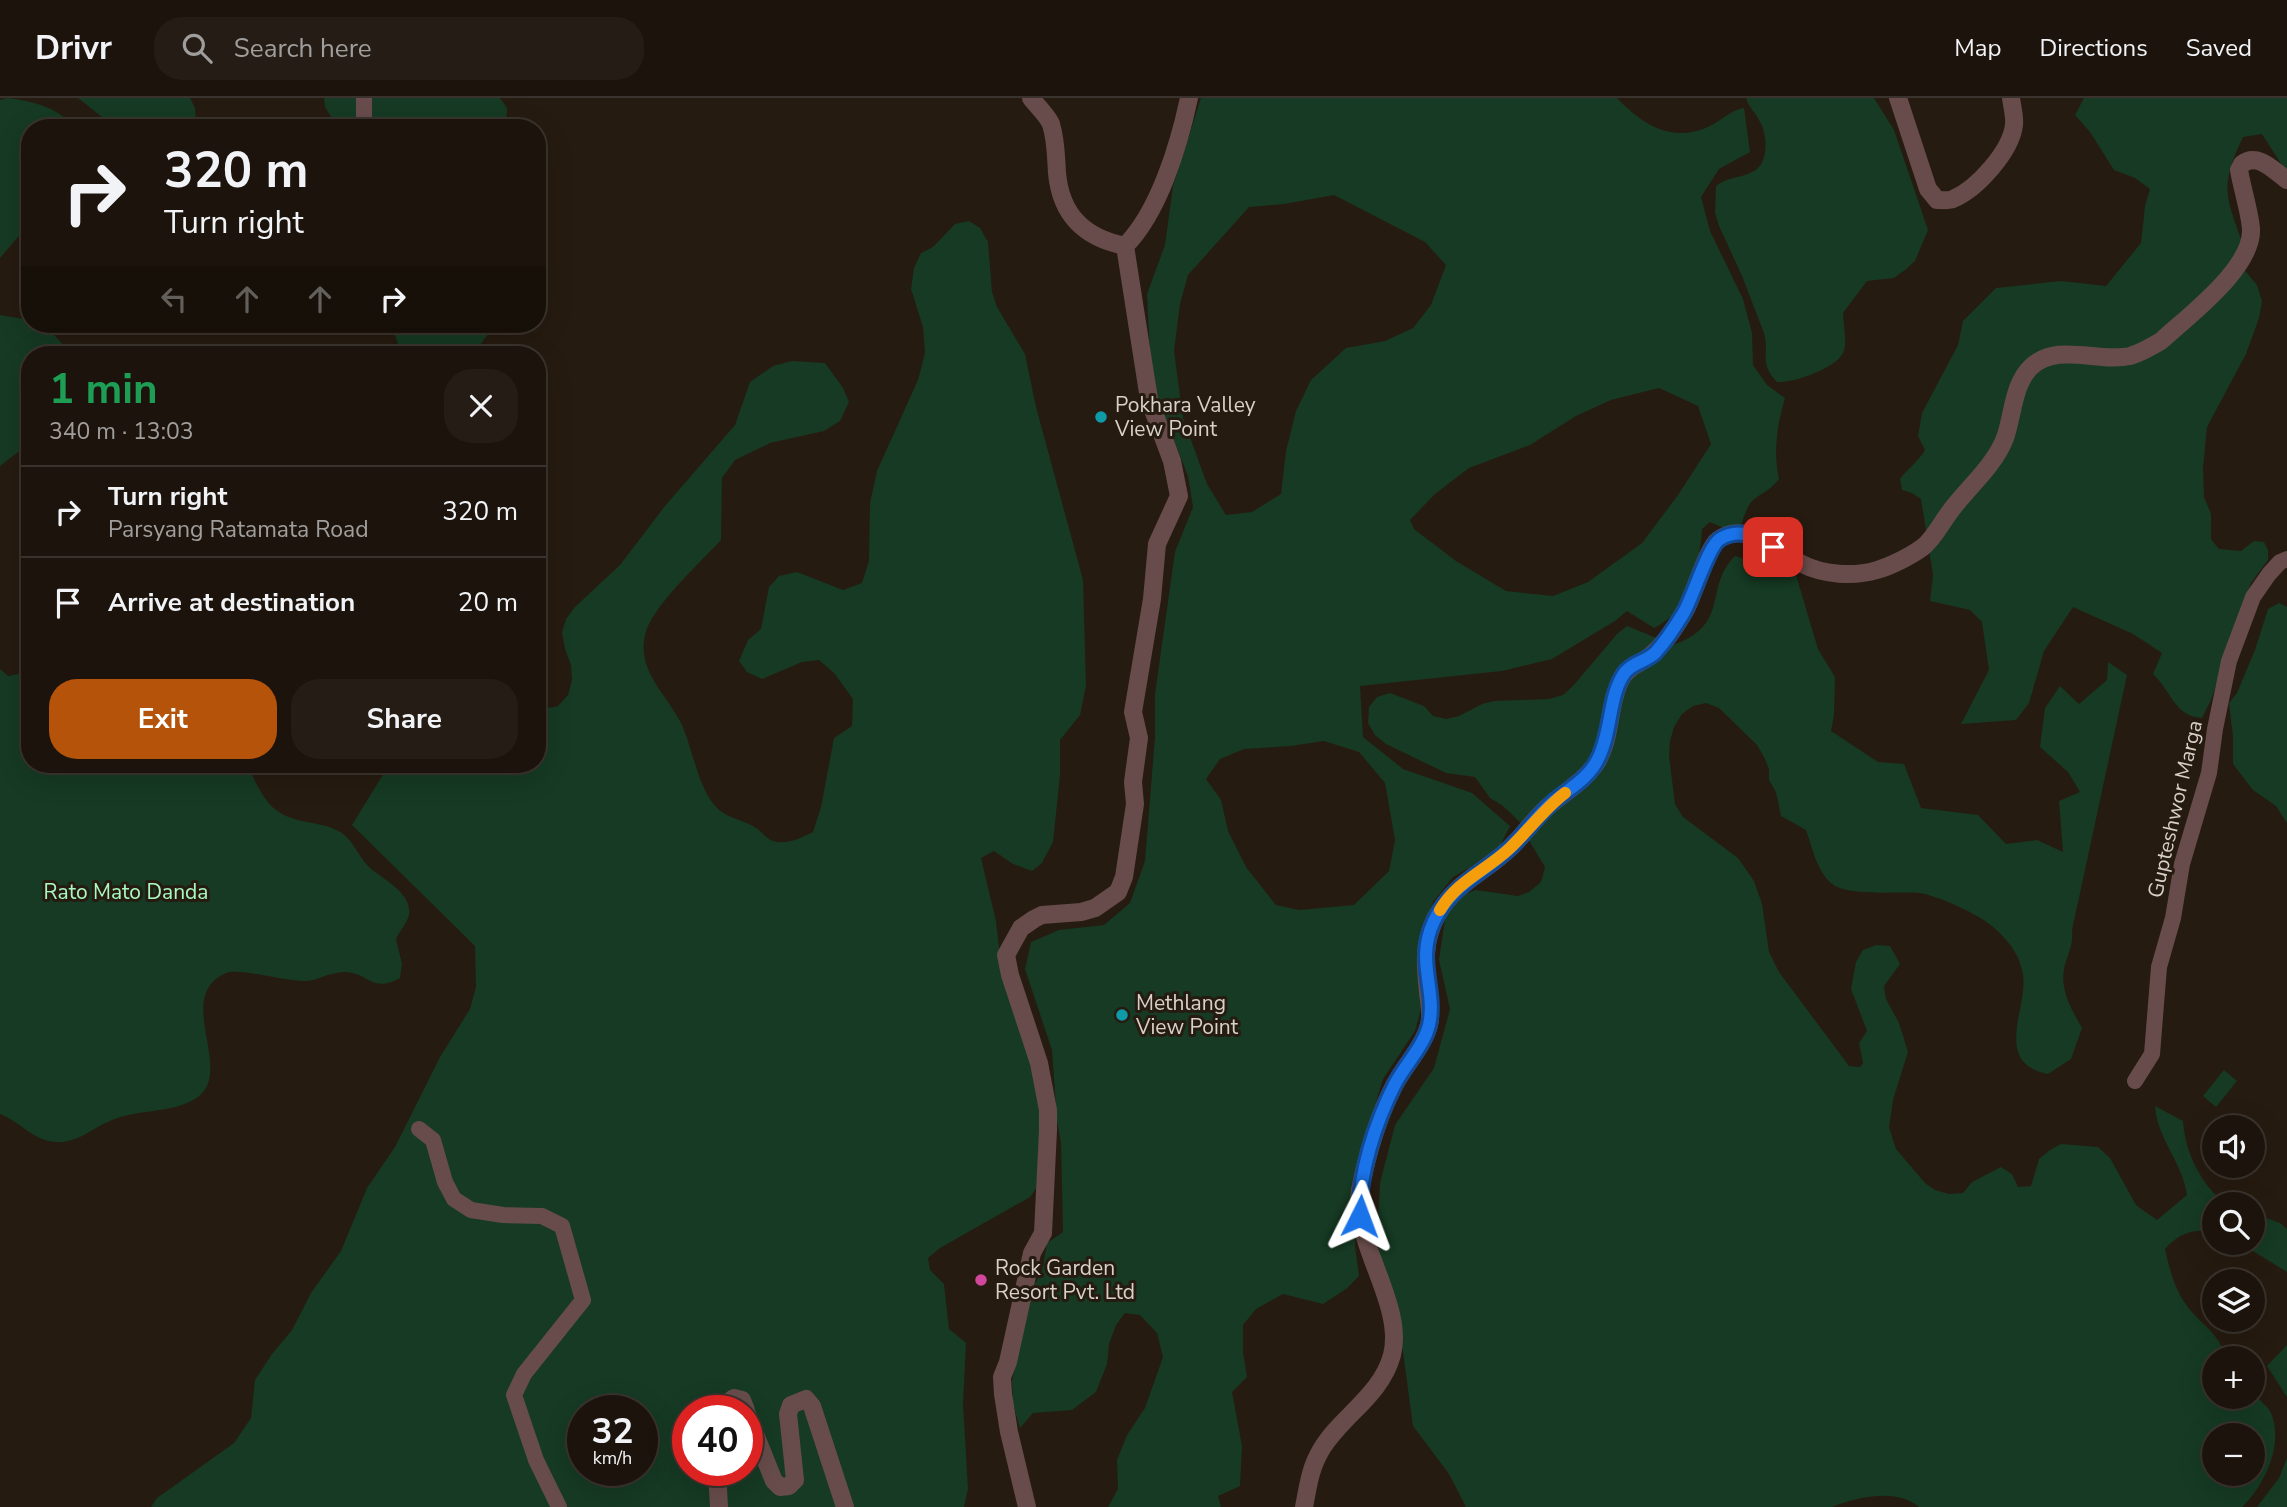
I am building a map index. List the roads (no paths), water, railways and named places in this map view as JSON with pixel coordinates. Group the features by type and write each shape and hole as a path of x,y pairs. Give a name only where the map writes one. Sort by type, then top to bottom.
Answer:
{"street":[{"path":"364,98 365,119"},
{"path":"1031,98 1050,121 1063,199 1074,219 1083,229 1104,242 1125,246"},
{"path":"1125,246 1137,235 1150,214 1178,143 1189,98"},
{"path":"1898,98 1928,189 1937,200 1952,200 1995,164 2007,146 2014,125 2011,98"},
{"path":"1304,1507 1310,1474 1323,1446 1370,1395 1391,1360 1394,1329 1360,1216 1359,1195 1383,1110 1428,1027 1431,1010 1425,948 1433,923 1451,894 1511,847 1541,813 1595,766 1604,748 1620,679 1630,666 1655,652 1682,615 1717,540 1732,533 1749,534 1804,566 1843,575 1878,570 1922,548 1976,482 2003,442 2023,377 2032,366 2045,358 2062,355 2131,356 2161,341 2230,276 2245,258 2250,244 2251,228 2239,170 2242,164 2253,159 2259,160 2287,180"},
{"path":"1027,1507 1009,1432 1002,1377 1008,1363 1032,1253 1042,1233 1048,1110 1040,1063 1010,975 1006,955 1021,928 1034,919 1042,915 1081,912 1095,908 1118,892 1124,877 1135,804 1133,782 1139,738 1133,712 1152,599 1157,544 1179,496 1172,461 1149,399 1125,246"},
{"name":"Gupteshwor Marga","path":"2135,1081 2152,1054 2159,967 2182,864 2209,773 2215,729 2230,661 2253,597 2269,574 2280,562 2287,559"},
{"path":"419,1129 433,1140 445,1182 454,1199 471,1210 503,1215 542,1216 562,1226 583,1300 524,1374 514,1395 536,1460 559,1507"},
{"path":"763,1453 774,1481 780,1486 789,1486 795,1480 788,1414 791,1405 806,1399 812,1406 845,1507"},
{"path":"718,1486 719,1507"}],"place":[{"name":"Pokhara Valley View Point","path":"1101,417"},
{"name":"Methlang View Point","path":"1122,1015"},
{"name":"Rock Garden Resort Pvt. Ltd","path":"981,1280"}],"park label":[{"name":"Rato Mato Danda","path":"126,892"}]}
